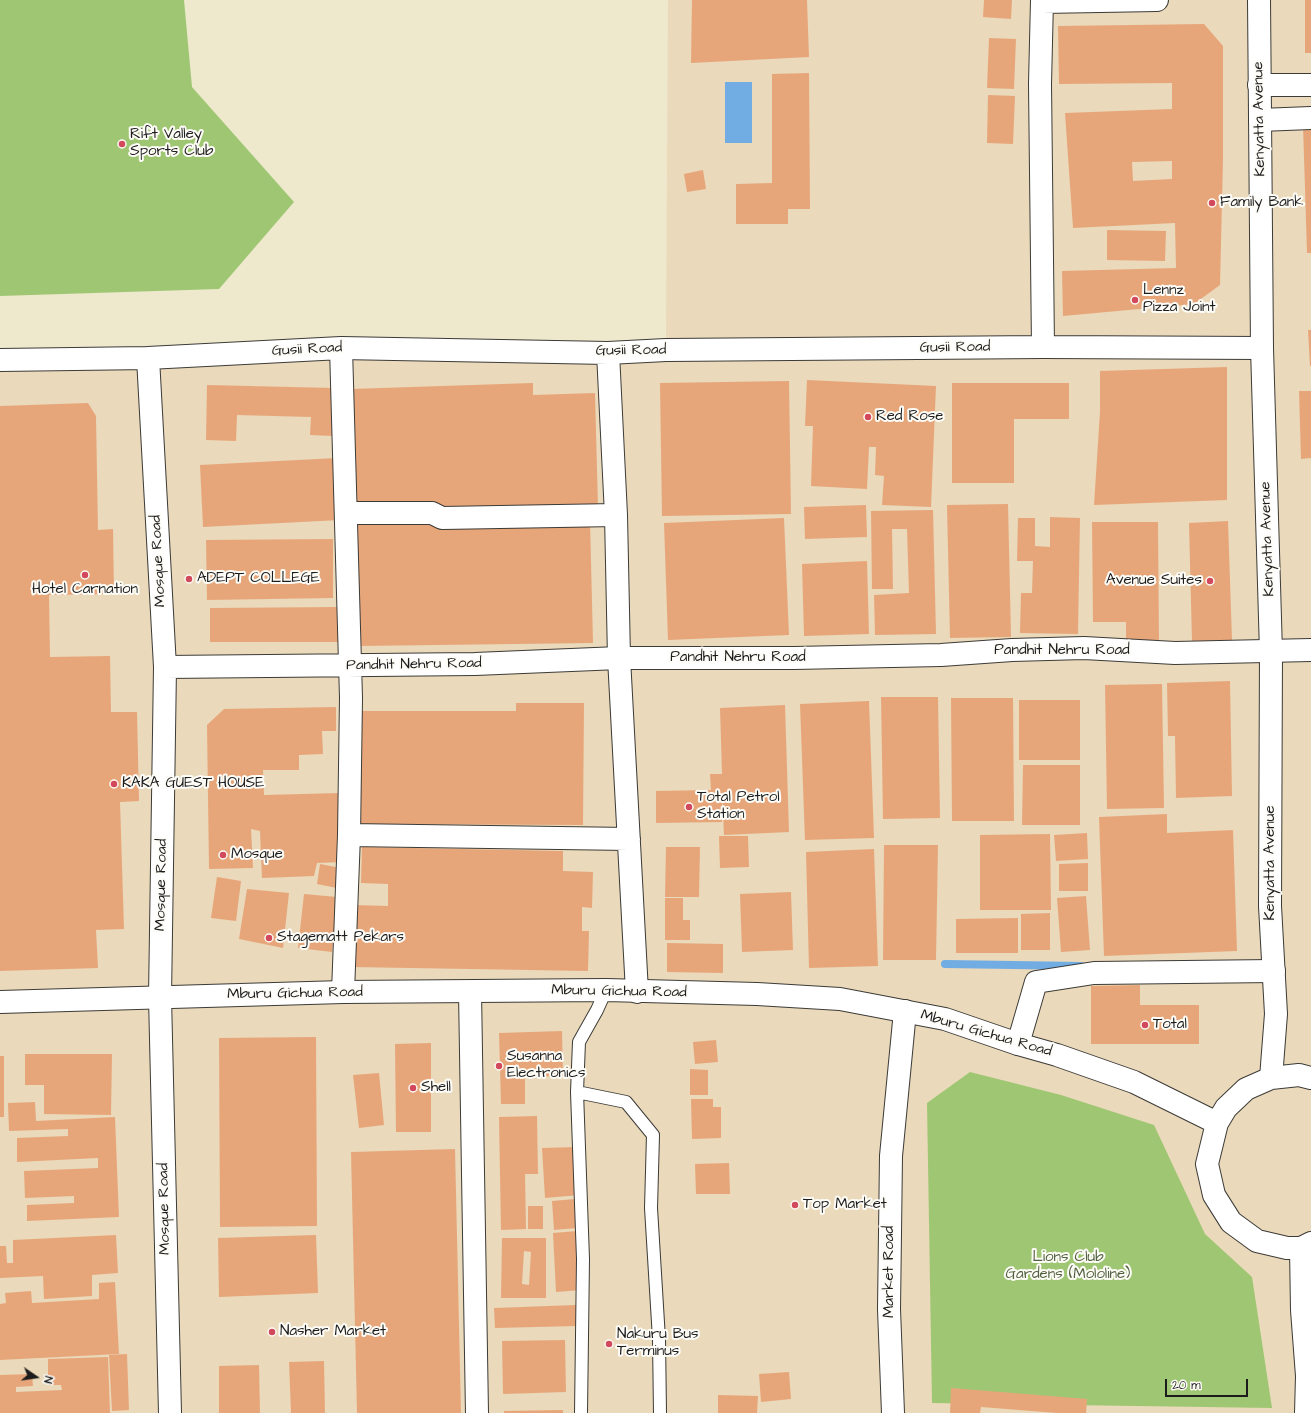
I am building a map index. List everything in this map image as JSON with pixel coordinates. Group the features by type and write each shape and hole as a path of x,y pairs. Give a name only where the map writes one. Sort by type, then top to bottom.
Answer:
{"street":[{"path":"1043,347 1040,84 1042,1 1157,0"},
{"name":"Kenyatta Avenue","path":"1258,0 1262,348 1271,652 1270,906 1276,1014 1271,1078"},
{"path":"1259,85 1311,85"},
{"path":"1260,120 1311,118"},
{"name":"Gusii Road","path":"0,360 148,358 341,348 608,353 666,350 1043,347 1262,348"},
{"path":"341,348 350,666 349,835 343,992"},
{"path":"608,353 616,515 619,658 637,992"},
{"name":"Mosque Road","path":"148,358 165,667 160,997 170,1413"},
{"path":"346,513 432,513 442,518 616,515"},
{"name":"Pandhit Nehru Road","path":"165,667 475,664 619,658 817,658 1084,648 1175,652 1271,652 1311,650"},
{"path":"349,835 629,839"},
{"path":"1018,1044 1036,982 1094,973 1274,971"},
{"name":"Mburu Gichua Road","path":"0,1002 343,992 606,990 757,994 840,999 945,1020 1057,1055 1134,1082 1217,1123"},
{"path":"470,992 477,1413"},
{"name":"Market Road","path":"893,1413 889,1309 891,1156 906,1011"},
{"path":"1306,1413 1307,1376 1302,1310 1306,1246 1287,1248 1257,1240 1231,1222 1214,1195 1207,1164 1217,1123 1226,1108 1246,1089 1271,1078 1299,1075 1311,1078"}],"lane":[{"path":"581,1413 583,1259 576,1092 579,1042 597,1010 606,990"},
{"path":"576,1092 626,1102 653,1136 651,1208 659,1339 660,1413"}],"shaded area":[{"path":"668,0 1311,0 1311,1413 0,1413 0,369 666,350"}],"green space":[{"name":"Rift Valley Sports Club","path":"0,0 184,0 192,87 294,202 219,289 0,296"},
{"name":"Lions Club Gardens (Mololine)","path":"970,1072 1061,1095 1154,1125 1205,1234 1252,1277 1272,1408 932,1403 927,1103"}],"water":[{"path":"725,82 752,82 752,143 725,143"}],"building":[{"path":"692,0 807,0 809,57 691,63"},
{"path":"984,0 1012,0 1011,19 983,17"},
{"path":"1305,0 1311,0 1311,53 1305,53"},
{"path":"1204,24 1223,46 1223,160 1220,285 1194,304 1063,316 1062,271 1176,268 1175,223 1073,228 1065,113 1172,109 1172,83 1059,84 1058,26","holes":["1172,161 1172,179 1133,181 1132,162"]},
{"path":"989,38 1016,39 1014,89 987,88"},
{"path":"809,73 810,209 788,209 788,224 736,224 736,184 772,183 772,74"},
{"path":"988,95 1015,96 1013,144 987,143"},
{"path":"1303,125 1311,125 1311,253 1307,253"},
{"path":"703,170 706,189 687,192 684,174"},
{"path":"1107,230 1166,231 1165,261 1107,260"},
{"path":"1308,330 1311,330 1311,366 1310,366"},
{"path":"1227,367 1227,500 1094,505 1100,412 1100,371"},
{"path":"807,380 936,386 931,507 882,505 884,476 875,475 876,447 869,447 867,489 811,486 813,426 805,426"},
{"path":"789,381 791,514 662,516 660,383"},
{"path":"533,383 533,395 595,393 598,507 355,509 351,389"},
{"path":"952,383 1069,383 1069,419 1014,419 1014,483 952,483"},
{"path":"207,385 334,388 333,436 310,435 311,417 237,415 236,441 206,440"},
{"path":"1299,391 1311,391 1311,458 1301,459"},
{"path":"88,403 96,416 98,530 113,529 114,594 49,595 50,657 110,656 111,712 137,712 139,801 120,802 124,929 96,930 98,968 0,971 0,406"},
{"path":"337,458 340,520 203,527 200,465"},
{"path":"1008,504 1011,637 950,638 947,505"},
{"path":"866,505 867,537 805,539 804,507"},
{"path":"933,510 936,634 875,635 874,595 909,593 907,529 892,529 893,589 872,589 871,511"},
{"path":"1050,517 1080,518 1078,634 1020,633 1021,593 1032,593 1033,561 1017,561 1018,518 1035,518 1035,546 1050,547"},
{"path":"784,518 789,635 668,640 664,523"},
{"path":"356,520 590,520 593,643 358,646"},
{"name":"Avenue Suites","path":"1228,521 1232,640 1192,641 1189,523"},
{"path":"1092,522 1158,522 1159,641 1126,641 1126,622 1093,622"},
{"path":"333,539 333,598 207,600 206,540"},
{"path":"867,561 869,634 804,636 802,564"},
{"path":"338,607 338,642 210,642 210,608"},
{"path":"1230,681 1232,796 1176,798 1175,736 1168,736 1167,683"},
{"path":"1162,684 1164,808 1107,809 1105,685"},
{"path":"881,697 938,697 940,818 883,819"},
{"path":"951,698 1013,698 1014,821 952,821"},
{"path":"1019,700 1080,700 1080,760 1019,760"},
{"path":"869,701 874,838 805,840 800,704"},
{"path":"516,703 584,703 583,825 359,824 360,711 516,711"},
{"path":"785,705 789,832 724,835 722,791 722,822 656,823 656,791 711,790 710,774 722,774 720,708"},
{"path":"336,707 336,731 322,731 323,754 299,755 299,770 263,770 264,795 340,793 342,862 317,863 314,876 262,878 260,831 251,829 253,868 209,869 207,725 224,709"},
{"path":"1023,765 1080,765 1080,825 1022,825"},
{"path":"1167,814 1167,833 1233,830 1237,951 1104,956 1099,817"},
{"path":"1087,833 1088,859 1056,861 1054,835"},
{"path":"1050,834 1051,910 980,910 980,835"},
{"path":"719,836 748,836 749,867 720,868"},
{"path":"884,845 938,845 936,960 883,960"},
{"path":"362,847 563,851 563,871 593,872 592,908 582,907 582,931 589,931 588,971 351,967 353,905 388,906 388,884 361,883"},
{"path":"666,847 700,847 699,897 665,897"},
{"path":"874,849 878,966 809,968 806,852"},
{"path":"1088,863 1088,891 1059,891 1059,864"},
{"path":"320,864 341,868 337,888 317,884"},
{"path":"217,877 241,881 236,921 211,918"},
{"path":"247,889 289,893 283,948 239,939"},
{"path":"791,892 793,950 742,952 740,894"},
{"path":"304,894 337,897 332,952 298,948"},
{"path":"1086,896 1090,950 1061,952 1057,898"},
{"path":"665,898 683,898 683,920 690,920 690,940 665,940"},
{"path":"1050,913 1050,950 1021,950 1021,914"},
{"path":"1018,918 1018,953 956,953 956,919"},
{"path":"667,943 723,944 723,973 667,972"},
{"name":"Total","path":"1140,985 1140,1005 1199,1005 1199,1044 1091,1044 1091,986"},
{"path":"562,1031 563,1076 525,1077 525,1104 501,1104 499,1033"},
{"path":"316,1037 317,1226 220,1227 219,1038"},
{"path":"716,1040 718,1062 695,1064 693,1042"},
{"name":"Shell","path":"431,1043 431,1132 396,1132 395,1044"},
{"path":"25,1054 112,1054 111,1115 44,1114 44,1085 25,1085"},
{"path":"0,1056 4,1056 4,1117 0,1117"},
{"path":"690,1069 708,1070 708,1095 690,1095"},
{"path":"379,1073 384,1125 359,1128 353,1075"},
{"path":"691,1099 713,1099 713,1107 721,1107 721,1138 692,1139"},
{"path":"35,1102 36,1121 115,1117 119,1217 27,1221 27,1205 74,1203 74,1196 25,1198 24,1171 98,1168 98,1158 17,1162 17,1138 68,1136 68,1129 9,1131 8,1103"},
{"path":"537,1116 538,1174 525,1174 526,1229 501,1230 499,1117"},
{"path":"577,1147 580,1195 545,1198 542,1148"},
{"path":"455,1149 461,1413 357,1413 351,1152"},
{"path":"729,1163 730,1194 696,1194 695,1164"},
{"path":"575,1199 577,1228 554,1230 552,1201"},
{"path":"528,1206 543,1206 543,1229 528,1229"},
{"path":"577,1231 581,1290 556,1292 553,1233"},
{"path":"116,1235 118,1273 92,1275 92,1296 44,1299 43,1276 0,1278 0,1246 6,1246 7,1263 13,1263 13,1240"},
{"path":"316,1235 318,1293 219,1297 218,1238"},
{"path":"502,1238 546,1238 546,1298 501,1298","holes":["524,1251 531,1252 529,1285 522,1284"]},
{"path":"115,1282 119,1354 0,1360 0,1304 6,1303 5,1293 31,1291 32,1303 99,1299 99,1283"},
{"path":"576,1305 577,1326 495,1328 494,1308"},
{"path":"565,1340 566,1392 503,1394 502,1341"},
{"path":"127,1354 129,1410 112,1411 109,1355"},
{"path":"108,1357 110,1413 0,1413 0,1375 32,1374 33,1386 16,1387 16,1392 62,1390 61,1385 48,1385 48,1359"},
{"path":"324,1361 325,1413 291,1413 289,1362"},
{"path":"259,1365 260,1413 219,1413 219,1366"},
{"path":"789,1372 791,1399 761,1402 759,1374"},
{"path":"951,1388 1087,1399 1086,1413 1057,1413 981,1407 980,1413 950,1413"},
{"path":"718,1395 758,1396 757,1413 718,1413"},
{"path":"563,1410 563,1413 504,1413 504,1411"}],"waterway":[{"path":"945,964 1081,966"}],"place":[{"name":"Rift Valley Sports Club","path":"122,144"},
{"name":"Family Bank","path":"1212,203"},
{"name":"Lennz Pizza Joint","path":"1135,300"},
{"name":"Red Rose","path":"868,417"},
{"name":"Hotel Carnation","path":"85,575"},
{"name":"ADEPT COLLEGE","path":"189,579"},
{"name":"Avenue Suites","path":"1210,581"},
{"name":"KAKA GUEST HOUSE","path":"114,784"},
{"name":"Total Petrol Station","path":"689,807"},
{"name":"Mosque","path":"223,855"},
{"name":"Stagematt Pekars","path":"269,938"},
{"name":"Total","path":"1145,1025"},
{"name":"Susanna Electronics","path":"499,1066"},
{"name":"Shell","path":"413,1088"},
{"name":"Top Market","path":"795,1205"},
{"name":"Nasher Market","path":"272,1332"},
{"name":"Nakuru Bus Terminus","path":"609,1344"}]}
